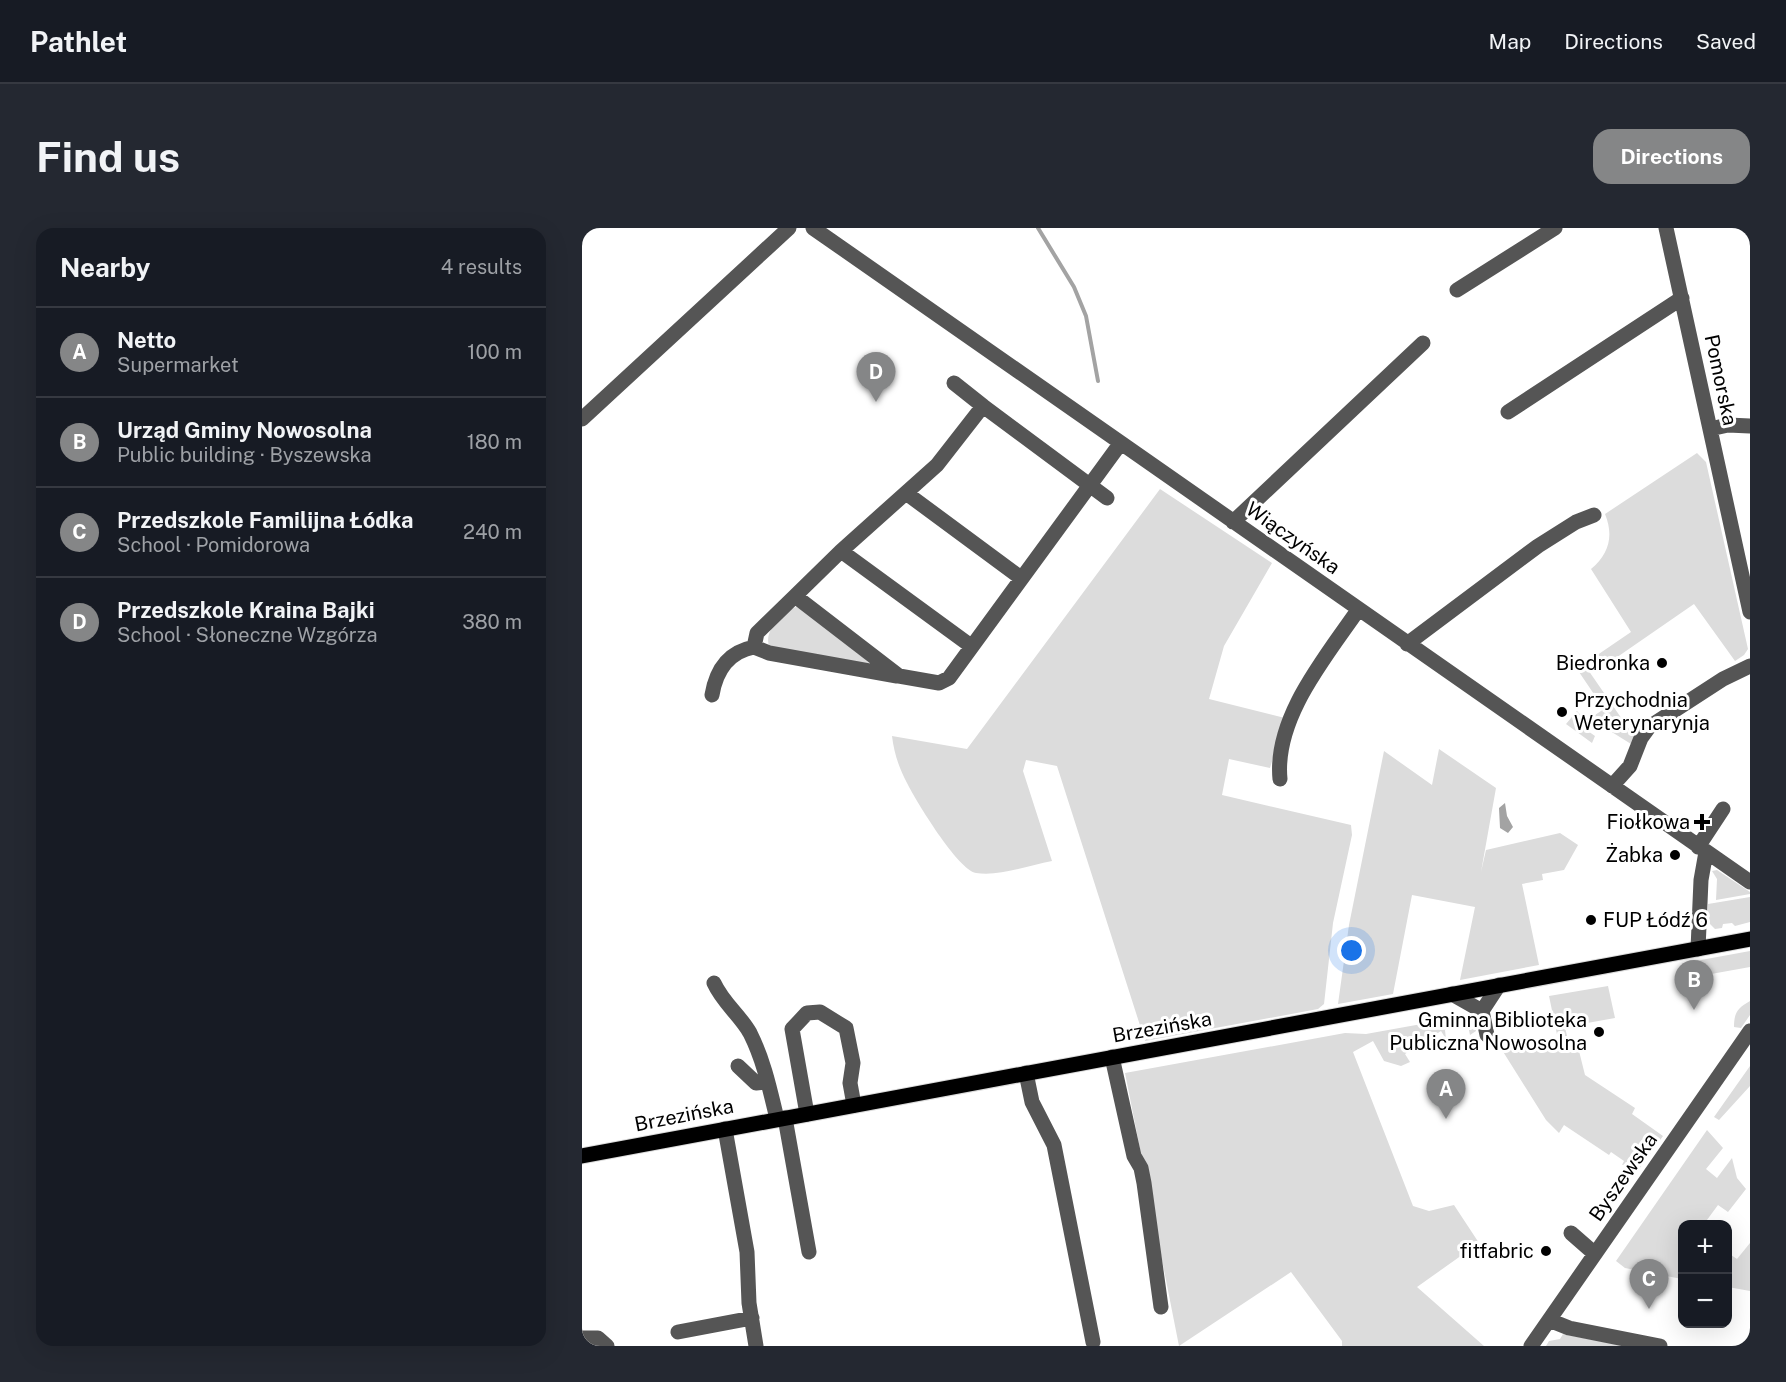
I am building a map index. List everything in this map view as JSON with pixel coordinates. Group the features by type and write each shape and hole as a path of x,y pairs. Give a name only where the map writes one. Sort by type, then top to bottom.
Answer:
{"main road":[{"name":"Brzezińska","path":"582,1156 1750,939"}],"street":[{"path":"582,419 789,228"},
{"name":"Wiączyńska","path":"813,228 1750,882"},
{"path":"1457,290 1555,228"},
{"name":"Pomorska","path":"1666,228 1750,612"},
{"path":"1508,412 1682,298"},
{"path":"1233,522 1423,343"},
{"path":"954,383 1107,498"},
{"path":"754,647 757,633 841,551 945,457 983,406"},
{"path":"1710,429 1728,425 1750,426"},
{"path":"712,695 716,673 741,649 754,647 769,653 939,683 949,678 1088,484 1120,444"},
{"path":"906,493 1021,578"},
{"path":"1407,644 1538,546 1576,522 1594,515"},
{"path":"841,551 971,646"},
{"path":"795,596 900,676"},
{"path":"1280,779 1279,755 1302,693 1358,610"},
{"path":"1612,786 1630,766 1641,738 1649,727 1723,679 1750,666"},
{"path":"1698,949 1702,849 1723,809"},
{"path":"714,983 720,997 750,1033 767,1073 766,1082 781,1118 809,1252"},
{"path":"1487,1035 1482,1011 1499,985"},
{"path":"1452,994 1482,1011"},
{"path":"807,1114 792,1029 807,1013 820,1012 846,1028 853,1063 850,1083 854,1105"},
{"name":"Byszewska","path":"1531,1346 1750,1031"},
{"path":"1112,1057 1134,1156 1141,1168 1144,1183 1161,1307"},
{"path":"738,1066 756,1083 766,1082"},
{"path":"1026,1074 1032,1102 1054,1145 1093,1342"},
{"path":"725,1129 747,1252 756,1346"},
{"path":"1570,1233 1595,1254"},
{"path":"678,1332 752,1318"},
{"path":"1549,1320 1569,1328 1660,1346"},
{"path":"582,1338 598,1338 607,1346"}],"shaded area":[{"path":"1697,453 1706,462 1748,649 1735,661 1694,604 1597,671 1590,660 1631,632 1591,569 1602,557 1608,544 1609,530 1605,514"},
{"path":"1160,489 1272,563 1224,646 1209,699 1285,718 1270,768 1229,759 1222,795 1351,825 1352,835 1333,923 1324,1004 1318,1009 1145,1041 1057,766 1026,760 1023,771 1052,861 1004,872 976,873 968,869 949,848 919,804 899,766 892,736 967,749"},
{"path":"796,607 803,609 870,663 869,665 769,646 769,634 775,623 785,613"},
{"path":"1584,664 1633,735 1634,741 1631,744 1591,719 1585,729 1595,736 1592,743 1566,724 1577,711 1586,721 1604,709 1577,669"},
{"path":"1439,749 1496,788 1481,872 1486,850 1560,833 1578,845 1564,870 1542,874 1543,880 1522,884 1539,965 1460,980 1475,907 1412,895 1393,994 1338,1004 1349,925 1384,751 1432,785"},
{"path":"1505,803 1507,816 1513,827 1508,833 1500,828 1499,808"},
{"path":"1717,870 1750,894 1716,900 1717,879 1712,871"},
{"path":"1750,897 1750,922 1735,926 1732,923 1723,924 1722,928 1715,929 1707,921 1708,904"},
{"path":"1750,951 1750,967 1700,976 1702,983 1699,982 1689,965 1690,962"},
{"path":"1608,986 1615,1018 1565,1027 1569,1045 1577,1043 1585,1075 1635,1108 1632,1114 1663,1136 1637,1172 1627,1164 1622,1165 1624,1161 1611,1152 1609,1155 1564,1125 1559,1133 1546,1120 1502,1050 1503,1046 1537,1040 1539,1048 1559,1044 1549,996"},
{"path":"1750,1001 1750,1015 1741,1028 1734,1027 1738,1011"},
{"path":"1466,1016 1473,1019 1476,1031 1470,1035 1468,1026 1445,1030 1446,1039 1441,1031 1405,1054 1410,1062 1401,1066 1384,1061 1373,1041 1353,1052 1413,1206 1429,1211 1454,1205 1479,1243 1417,1287 1484,1346 1342,1346 1342,1341 1291,1272 1179,1346 1125,1073 1345,1033 1366,1034"},
{"path":"1750,1066 1750,1086 1719,1120 1714,1117"},
{"path":"1707,1130 1723,1148 1706,1169 1717,1178 1732,1158 1737,1178 1746,1189 1728,1212 1718,1205 1707,1220 1678,1220 1678,1278 1625,1268 1616,1261"},
{"path":"1750,1243 1750,1291 1732,1288 1732,1256 1737,1259"},
{"path":"1563,1334 1625,1346 1546,1346 1549,1341 1560,1339"}],"waterway":[{"path":"1038,228 1074,287 1086,316 1098,381"}],"place":[{"name":"Przedszkole Kraina Bajki","path":"876,402"},
{"name":"Biedronka","path":"1662,663"},
{"name":"Przychodnia Weterynarynja","path":"1562,712"},
{"name":"Fiołkowa","path":"1702,822"},
{"name":"Żabka","path":"1675,855"},
{"name":"FUP Łódź 6","path":"1591,920"},
{"name":"Urząd Gminy Nowosolna","path":"1694,1010"},
{"name":"Gminna Biblioteka Publiczna Nowosolna","path":"1599,1032"},
{"name":"Netto","path":"1446,1119"},
{"name":"fitfabric","path":"1546,1251"},
{"name":"Przedszkole Familijna Łódka","path":"1649,1309"}]}
